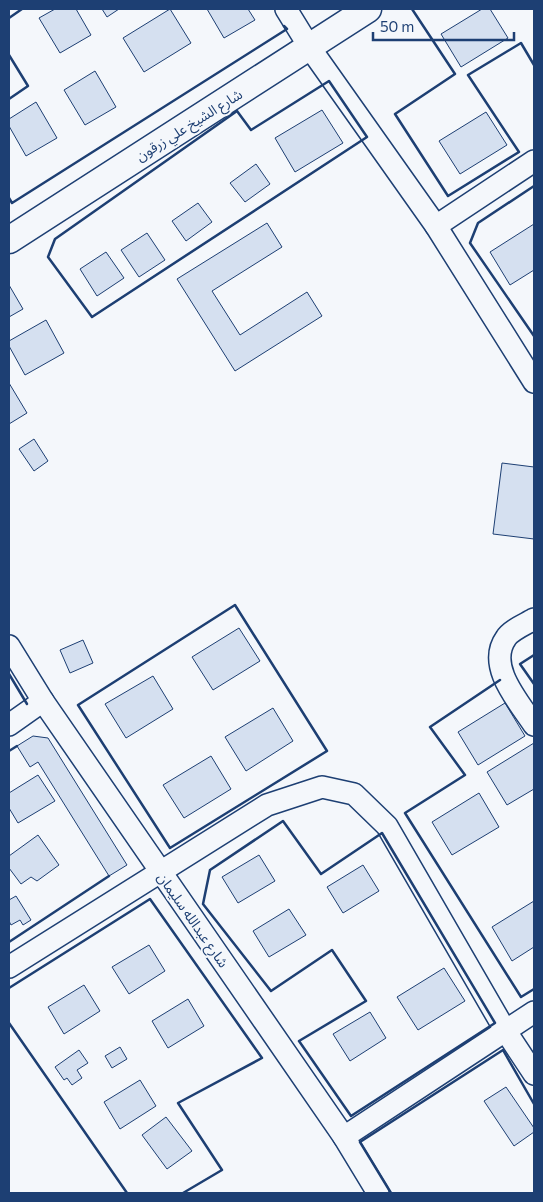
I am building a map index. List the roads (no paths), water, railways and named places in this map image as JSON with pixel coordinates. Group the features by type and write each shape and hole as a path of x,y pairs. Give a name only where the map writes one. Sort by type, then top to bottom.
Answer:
{"main road":[{"name":"شارع الشيخ علي زرقون","path":"9,240 368,9"}],"street":[{"path":"286,9 310,48 436,226 534,382"},
{"path":"436,226 534,161"},
{"path":"534,619 506,637 500,652 500,667 534,725"},
{"name":"شارع عبدالله سليمان","path":"9,646 43,701 344,1137 378,1193"},
{"path":"9,725 43,701"},
{"path":"9,967 267,805 322,787 354,794 387,826 506,1030 534,1074"},
{"path":"344,1137 534,1012"}]}
